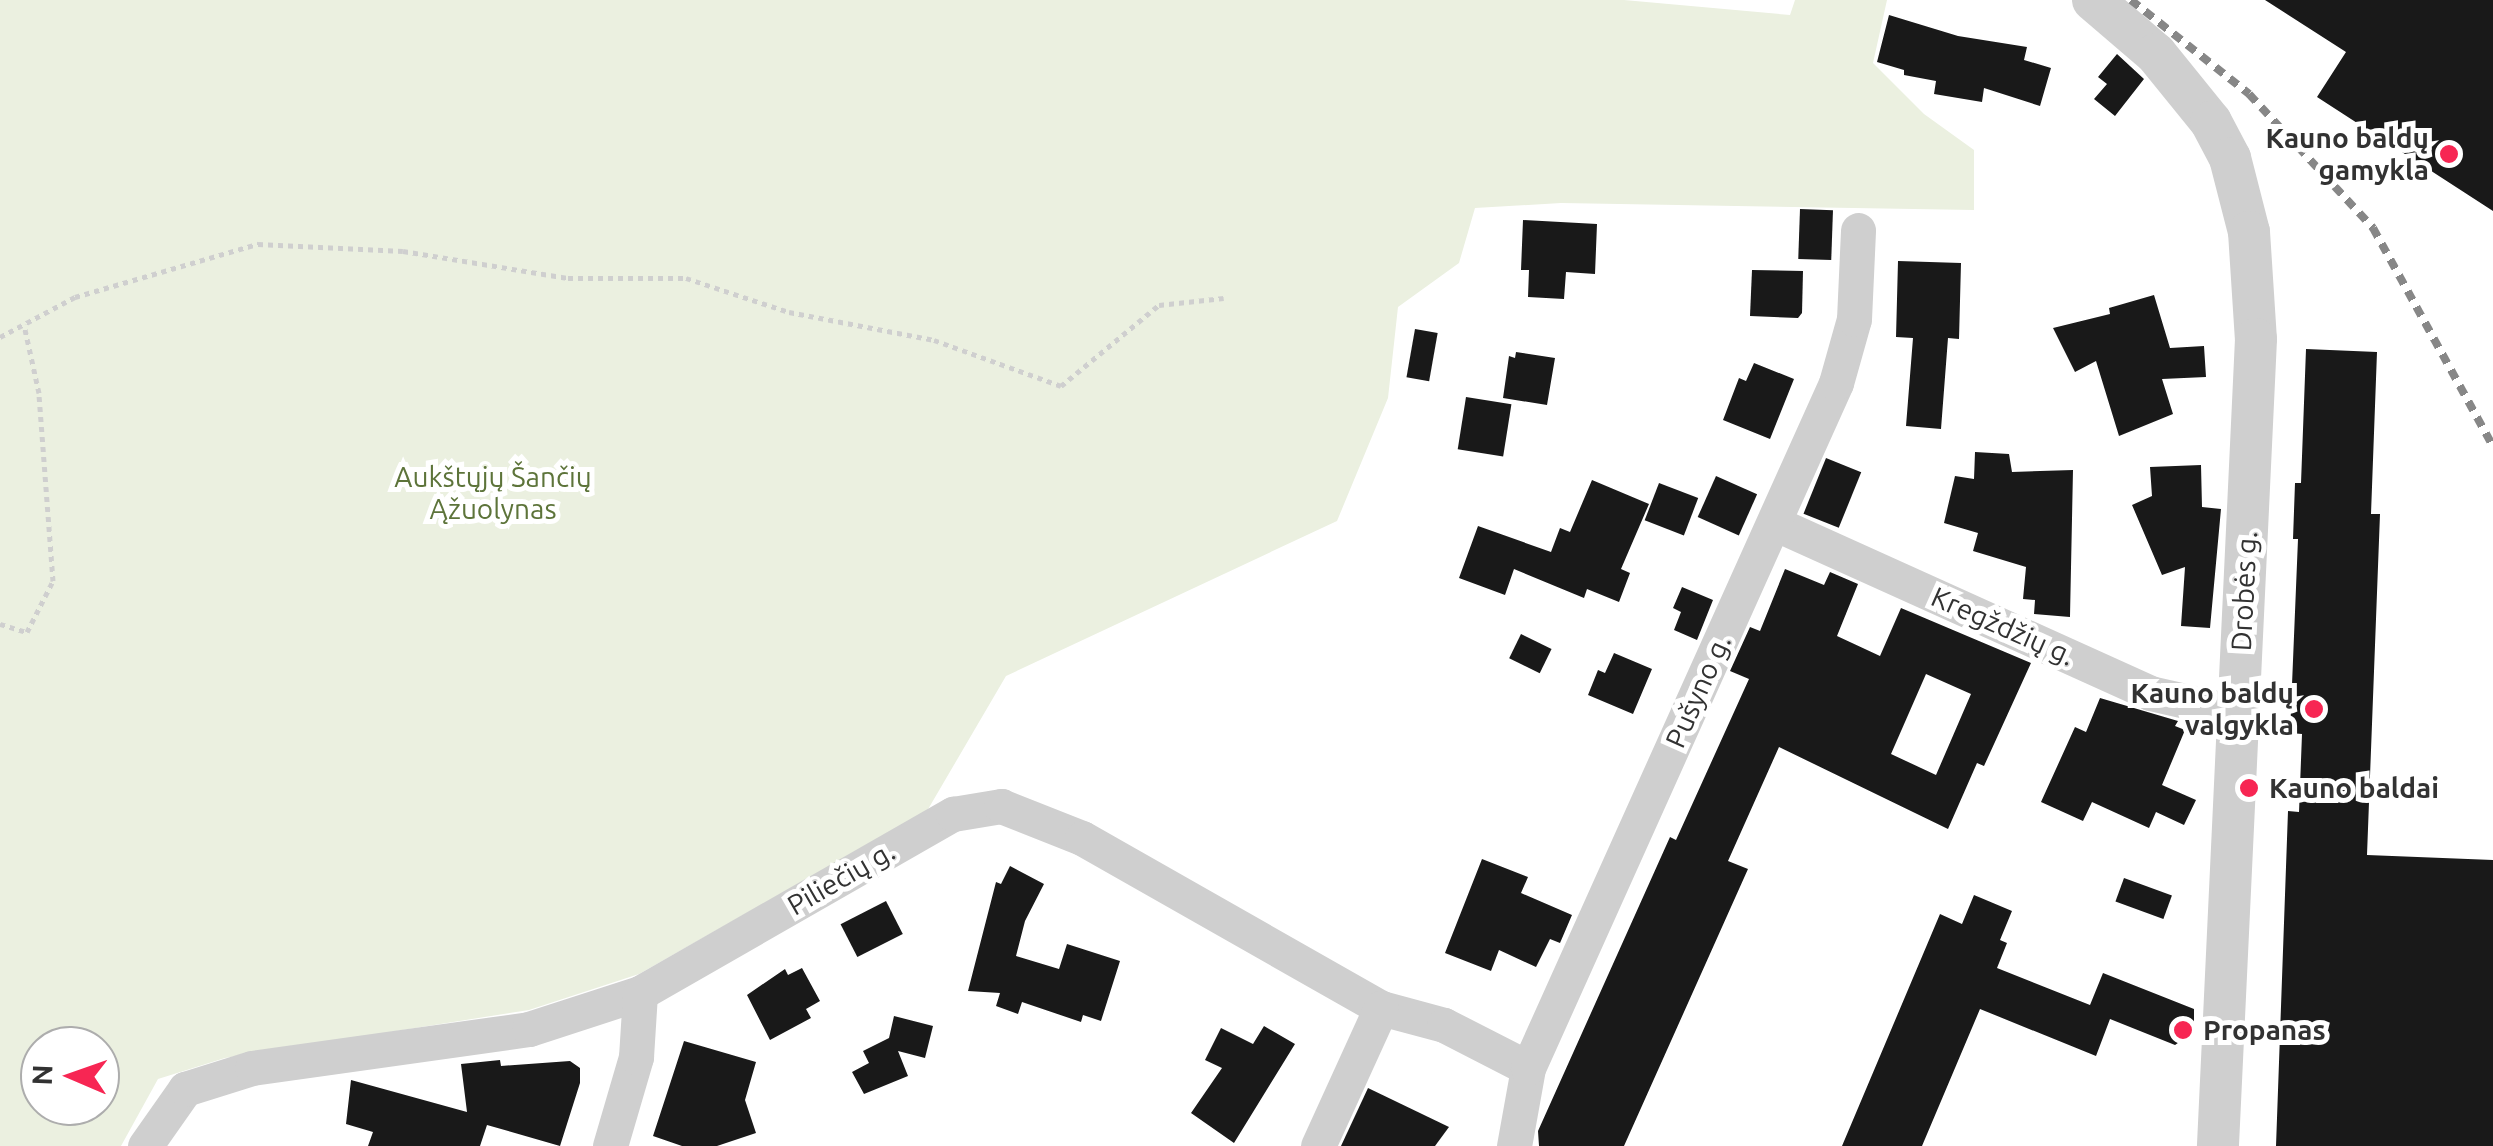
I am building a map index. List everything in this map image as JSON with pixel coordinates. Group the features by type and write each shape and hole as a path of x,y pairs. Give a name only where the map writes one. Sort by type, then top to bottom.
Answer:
{"street":[{"name":"Drobės g.","path":"2093,0 2183,82 2230,158 2249,232 2256,339 2218,1146"},
{"name":"Pušyno g.","path":"1514,1146 1528,1068 1774,522 1851,339 1858,230"},
{"name":"Kregždžių g.","path":"1774,522 2150,693 2238,713"},
{"name":"Piliečių g.","path":"145,1146 184,1089 218,1078 252,1068 529,1029 640,993 953,814 1001,806 1082,838 1381,1008 1444,1025 1528,1068"},
{"path":"610,1146 636,1057 640,993"},
{"path":"1318,1146 1381,1008"}],"path":[{"path":"0,337 75,297 258,244 403,251 568,278 686,278 789,312 934,340 1062,386 1159,305 1224,298"},
{"path":"0,624 27,632 53,582 38,392 24,324"}],"green space":[{"name":"Aukštųjų Šančių Ąžuolynas","path":"0,0 1624,0 1790,15 1795,0 1887,0 1873,63 1924,114 1974,150 1974,210 1561,203 1475,208 1459,263 1398,307 1388,398 1337,521 1006,676 927,811 639,974 529,1010 225,1058 158,1079 121,1146 0,1146"}],"building":[{"name":"Kauno baldų gamykla","path":"2265,0 2493,0 2493,211 2317,97 2346,52"},
{"path":"1889,15 1958,36 2027,47 2024,60 2051,68 2040,106 1984,88 1982,102 1934,94 1936,81 1904,75 1904,70 1877,62"},
{"path":"2117,54 2144,79 2115,116 2094,99 2107,84 2098,77"},
{"path":"1800,209 1833,210 1831,260 1798,259"},
{"path":"1523,220 1597,224 1595,274 1566,272 1564,299 1528,297 1529,270 1521,270"},
{"path":"1898,261 1961,263 1959,339 1948,338 1941,429 1906,426 1913,338 1896,337"},
{"path":"1752,270 1803,271 1802,313 1798,318 1750,316"},
{"path":"2154,295 2170,348 2204,346 2206,377 2162,379 2173,414 2119,436 2096,361 2075,372 2053,328 2110,314 2109,308"},
{"path":"1415,329 1438,333 1429,381 1406,377"},
{"path":"2306,349 2377,352 2371,514 2380,514 2367,855 2493,860 2493,1146 2276,1146 2288,811 2299,812 2302,734 2290,733 2298,539 2293,539 2295,483 2301,483"},
{"path":"1516,352 1555,358 1547,405 1503,398 1509,356 1515,358"},
{"path":"1754,363 1794,379 1770,439 1723,420 1739,378 1746,381"},
{"path":"1466,397 1511,404 1503,457 1458,449"},
{"path":"1975,452 2009,454 2012,472 2073,470 2070,617 2034,614 2035,600 2023,599 2026,567 1973,551 1978,533 1944,523 1955,476 1974,479"},
{"path":"1826,458 1861,472 1839,528 1804,514"},
{"path":"2201,465 2202,507 2221,509 2210,628 2181,626 2185,567 2162,575 2132,505 2152,496 2150,467"},
{"path":"1716,476 1757,494 1739,535 1698,517"},
{"path":"1592,480 1649,504 1621,569 1630,573 1619,602 1587,589 1584,598 1514,569 1505,595 1459,578 1478,526 1551,552 1560,528 1570,532"},
{"path":"1659,483 1698,498 1684,535 1645,520"},
{"path":"1785,569 1824,585 1830,572 1858,584 1837,636 1880,656 1901,608 2031,663 1984,766 1977,763 1948,829 1779,747 1728,861 1748,869 1624,1146 1539,1146 1538,1131 1670,837 1676,840 1749,679 1730,671 1750,627 1760,631","holes":["1926,674 1971,694 1936,775 1891,754"]},
{"path":"1682,587 1713,600 1697,640 1674,630 1681,612 1673,608"},
{"path":"1521,634 1552,649 1540,673 1509,658"},
{"path":"1614,653 1652,669 1633,714 1588,695 1598,670 1605,673"},
{"path":"2100,698 2178,721 2175,726 2185,730 2162,785 2196,800 2184,825 2156,812 2149,828 2092,802 2083,821 2041,802 2075,727 2086,732"},
{"path":"1482,859 1528,877 1521,893 1572,915 1560,943 1550,939 1536,967 1499,950 1491,971 1445,953"},
{"path":"1010,866 1044,884 1025,921 1016,956 1059,969 1067,944 1120,961 1101,1021 1083,1015 1081,1022 1022,1002 1018,1014 996,1006 1000,993 968,991 996,882 1001,884"},
{"path":"2124,878 2172,895 2163,919 2115,901"},
{"path":"1974,895 2012,911 2000,940 2007,943 1997,968 2090,1005 2103,973 2194,1009 2194,1032 2175,1045 2110,1019 2096,1056 1980,1009 1922,1146 1842,1146 1940,914 1962,924"},
{"path":"886,901 903,934 857,957 841,924"},
{"path":"802,968 820,1001 806,1009 811,1018 770,1040 747,995 785,969 788,975"},
{"path":"894,1016 933,1026 925,1058 898,1051 908,1076 864,1094 852,1072 869,1063 863,1051 889,1038"},
{"path":"1264,1026 1295,1044 1234,1143 1191,1113 1222,1068 1205,1060 1221,1028 1253,1044"},
{"path":"684,1041 756,1062 745,1100 756,1133 717,1146 682,1146 653,1136"},
{"path":"500,1060 501,1066 570,1061 580,1068 580,1083 560,1146 487,1125 480,1146 368,1146 373,1132 346,1124 351,1080 467,1112 461,1064"},
{"path":"1368,1088 1449,1127 1435,1146 1341,1146"}],"railway":[{"path":"2131,0 2249,94 2373,228 2493,446"}],"place":[{"name":"Kauno baldų gamykla","path":"2449,154"},
{"name":"Kauno baldų valgykla","path":"2314,709"},
{"name":"Kauno baldai","path":"2249,788"},
{"name":"Propanas","path":"2183,1030"}]}
